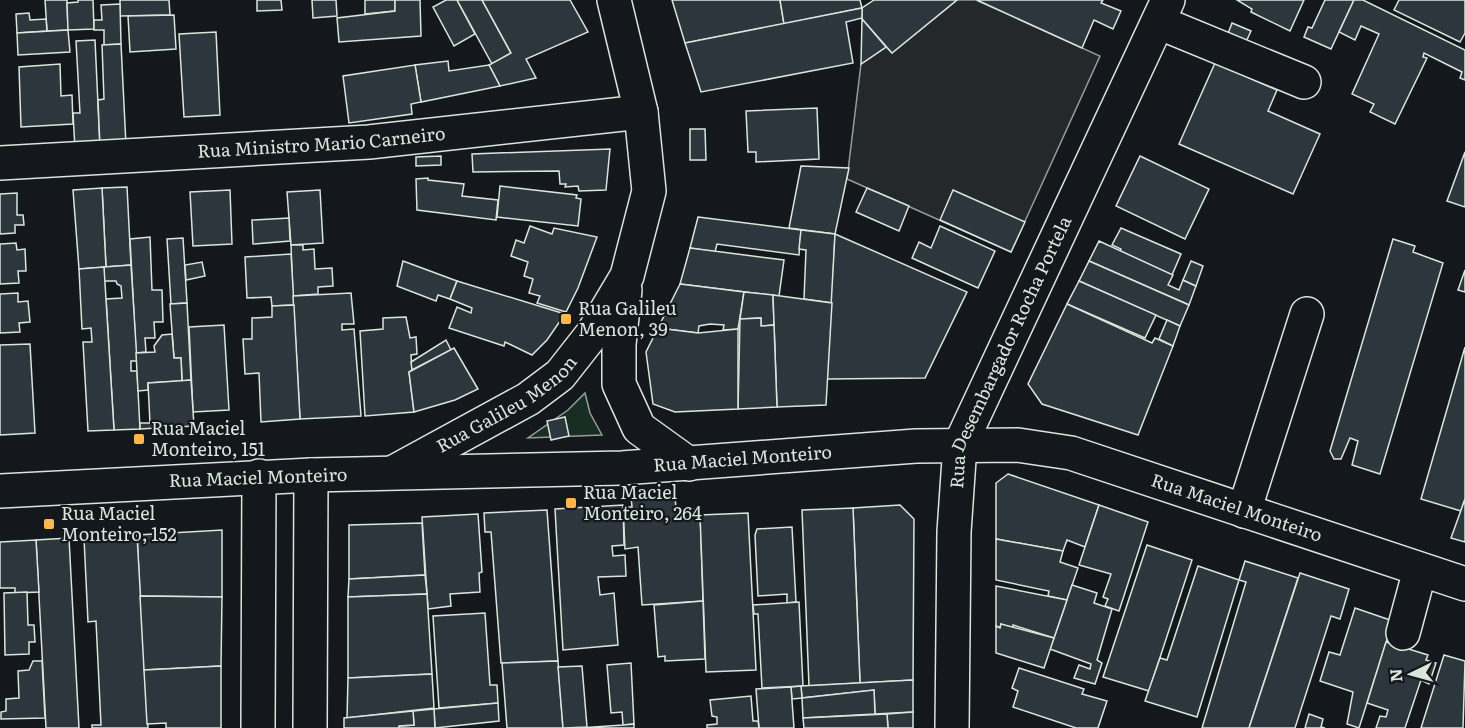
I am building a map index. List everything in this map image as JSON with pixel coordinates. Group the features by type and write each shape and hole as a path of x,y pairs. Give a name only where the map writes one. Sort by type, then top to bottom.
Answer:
{"street":[{"name":"Rua Galileu Menon","path":"388,475 528,399 560,375 587,343 627,276 649,190 641,112 614,0"},
{"path":"1163,11 1304,82"},
{"name":"Rua Desembargador Rocha Portela","path":"952,728 954,532 960,445 1163,11"},
{"name":"Rua Ministro Mario Carneiro","path":"0,163 369,142 641,112"},
{"path":"627,276 619,344 619,384 639,428 689,464"},
{"path":"1244,511 1307,314"},
{"name":"Rua Maciel Monteiro","path":"0,491 259,476 554,471 960,445 1018,445 1071,453 1465,584"},
{"path":"310,728 311,475"},
{"path":"258,728 259,476"},
{"path":"1403,633 1420,570"}],"green space":[{"path":"585,393 590,413 602,435 528,438 568,410"}],"shaded area":[{"path":"957,0 976,0 1100,56 1011,252 847,179 861,64 886,47 892,53"}],"building":[{"path":"45,0 67,0 68,30 47,31"},
{"path":"78,0 93,0 94,29 68,30 67,3 78,2"},
{"path":"120,0 169,0 170,15 120,16"},
{"path":"257,0 281,0 282,10 257,11"},
{"path":"312,0 336,0 337,16 313,18"},
{"path":"365,0 395,0 395,11 365,14"},
{"path":"395,0 420,0 421,36 339,42 337,18 395,11"},
{"path":"446,0 457,0 475,34 454,46 433,7"},
{"path":"457,0 482,0 511,53 492,64"},
{"path":"482,0 570,0 588,32 526,59 536,78 500,86 489,65 511,53"},
{"path":"672,0 780,0 784,24 685,43"},
{"path":"780,0 860,0 862,8 784,24"},
{"path":"874,0 957,0 892,53 862,19 862,8"},
{"path":"977,0 1103,0 1101,3 1121,11 1113,29 1094,20 1082,48"},
{"path":"1237,0 1304,0 1290,31 1251,12 1252,9"},
{"path":"1325,0 1354,0 1331,49 1304,37 1308,27 1312,28"},
{"path":"1354,0 1363,0 1465,50 1465,80 1460,78 1462,72 1424,53 1423,57 1427,58 1395,124 1370,112 1374,104 1352,94 1379,34 1361,26 1355,40 1339,32"},
{"path":"1399,0 1465,0 1465,33 1460,42 1394,10"},
{"path":"120,4 121,44 104,45 104,30 94,30 94,20 102,20 101,5"},
{"path":"862,8 862,18 846,22 853,63 701,92 685,43"},
{"path":"29,13 30,20 46,19 47,31 17,33 16,14"},
{"path":"174,15 176,49 130,52 128,16"},
{"path":"862,19 886,47 861,64"},
{"path":"1232,23 1251,31 1245,44 1227,36"},
{"path":"68,30 70,52 18,55 17,33"},
{"path":"216,32 220,115 184,117 179,34"},
{"path":"95,40 100,147 75,149 73,113 80,113 76,41"},
{"path":"121,44 126,145 100,147 98,100 104,99 102,45"},
{"path":"448,61 449,71 489,65 500,86 421,102 415,65"},
{"path":"1215,63 1277,90 1268,111 1320,134 1293,194 1179,144"},
{"path":"60,64 61,96 72,95 73,124 21,127 19,67"},
{"path":"415,65 421,102 411,104 412,114 349,123 343,76"},
{"path":"817,108 819,159 756,162 756,152 748,152 746,111"},
{"path":"690,129 705,129 706,160 690,160"},
{"path":"610,149 606,190 579,191 578,186 565,187 566,184 560,184 559,171 473,172 472,154"},
{"path":"1465,152 1465,207 1447,201"},
{"path":"441,156 441,165 416,166 416,157"},
{"path":"1140,156 1209,189 1185,239 1116,206"},
{"path":"801,166 849,168 835,234 789,228"},
{"path":"428,178 428,180 464,184 462,196 498,200 496,220 417,210 416,179"},
{"path":"500,186 577,195 576,198 581,199 578,226 497,217"},
{"path":"127,187 131,265 106,267 102,188"},
{"path":"102,188 106,267 79,269 73,190"},
{"path":"867,188 909,206 899,231 856,212"},
{"path":"230,190 232,244 193,246 190,192"},
{"path":"320,190 323,243 291,245 287,192"},
{"path":"953,190 1025,222 1011,252 940,220"},
{"path":"17,193 17,215 23,215 24,225 15,225 15,233 0,234 0,194"},
{"path":"698,217 801,230 799,255 717,244 715,252 690,248"},
{"path":"289,218 290,241 253,244 252,220"},
{"path":"530,226 552,234 554,228 597,237 578,288 566,312 537,303 540,296 529,293 533,279 524,276 528,262 511,256 516,240 524,243"},
{"path":"940,226 995,251 978,288 912,258 919,242 931,248"},
{"path":"1121,228 1181,254 1172,275 1112,245"},
{"path":"801,230 835,234 832,303 804,299 806,250 799,249"},
{"path":"835,234 967,292 925,378 827,379"},
{"path":"150,237 152,290 162,290 163,322 154,322 155,338 145,338 146,352 136,353 130,239"},
{"path":"183,238 187,303 171,304 167,239"},
{"path":"1393,239 1415,246 1413,252 1443,263 1380,474 1352,465 1358,441 1350,438 1341,459 1334,459 1330,451"},
{"path":"1099,241 1173,275 1168,285 1179,290 1183,280 1196,286 1189,305 1089,261"},
{"path":"16,243 17,250 25,249 26,271 18,271 19,283 0,284 0,244"},
{"path":"291,245 303,245 303,250 314,249 315,269 332,268 333,286 318,287 318,294 293,296"},
{"path":"690,248 784,260 779,296 680,284"},
{"path":"291,254 294,305 272,306 271,297 247,298 245,257"},
{"path":"403,261 457,281 450,299 438,295 436,301 397,286"},
{"path":"1089,261 1189,305 1180,326 1079,281"},
{"path":"1191,261 1203,266 1196,286 1183,280"},
{"path":"202,262 205,276 186,280 185,265"},
{"path":"131,265 137,361 131,361 131,371 137,371 140,429 114,430 106,299 122,298 121,286 116,281 104,281 104,267"},
{"path":"104,267 114,430 88,431 83,342 92,342 91,328 82,329 79,269"},
{"path":"1465,270 1465,292 1458,290"},
{"path":"457,281 565,314 547,340 532,355 505,342 504,346 449,328 457,307 471,313 472,308 450,299"},
{"path":"1079,281 1156,315 1145,338 1067,304"},
{"path":"680,284 744,292 738,329 723,330 724,325 710,324 699,326 698,333 658,328"},
{"path":"744,292 773,295 774,325 761,326 761,318 740,319"},
{"path":"18,293 18,302 28,301 30,322 19,323 20,332 0,333 0,294"},
{"path":"351,293 354,324 342,324 342,330 354,329 361,416 300,419 293,296"},
{"path":"773,295 832,303 826,405 777,407"},
{"path":"187,303 191,380 182,381 181,358 174,358 170,304"},
{"path":"1067,304 1152,343 1155,338 1173,346 1138,435 1042,404 1028,384"},
{"path":"294,305 300,419 261,422 259,373 245,374 243,339 252,339 252,318 272,317 272,306"},
{"path":"406,317 410,338 416,337 417,354 411,355 412,370 409,372 414,412 365,416 360,331 383,329 383,318"},
{"path":"761,318 761,326 774,325 777,407 738,409 740,319"},
{"path":"1167,320 1180,326 1173,346 1159,339"},
{"path":"224,325 229,410 193,412 189,327"},
{"path":"658,328 698,333 738,329 738,409 675,412 653,404 646,352"},
{"path":"172,334 174,358 181,358 182,381 148,383 148,390 138,391 136,353 155,352 154,346 162,335"},
{"path":"446,340 451,350 412,370 411,362"},
{"path":"30,344 35,433 0,435 0,345"},
{"path":"1465,347 1465,499 1461,511 1421,499"},
{"path":"454,348 478,389 455,400 414,412 409,372"},
{"path":"191,380 194,426 140,429 140,423 150,423 148,383"},
{"path":"565,417 569,436 551,440 547,421"},
{"path":"1008,474 1099,505 1085,547 1067,540 1063,551 996,539 996,483"},
{"path":"675,496 676,509 700,509 703,601 642,605 638,547 625,549 623,507 632,507 631,497"},
{"path":"1465,499 1465,542 1451,538"},
{"path":"623,505 624,545 612,546 613,556 625,555 626,576 598,577 600,595 614,593 618,645 563,650 555,509"},
{"path":"900,505 914,519 913,680 860,683 853,508"},
{"path":"1099,505 1148,522 1119,611 1105,606 1108,599 1103,597 1111,574 1079,565"},
{"path":"853,508 860,683 809,686 802,510"},
{"path":"547,510 558,661 501,663 491,532 485,532 484,513"},
{"path":"748,513 756,670 706,672 700,515"},
{"path":"478,514 482,572 479,573 480,592 450,594 451,606 428,609 422,517"},
{"path":"422,523 425,575 349,579 349,525"},
{"path":"792,527 796,602 787,603 787,594 758,596 755,535 757,529"},
{"path":"222,530 222,597 140,596 137,535"},
{"path":"137,535 148,728 92,728 92,725 101,725 96,621 88,622 84,538"},
{"path":"69,538 79,728 46,728 36,540"},
{"path":"996,539 1063,551 1060,562 1078,568 1067,600 1048,596 1049,591 996,580"},
{"path":"36,540 39,592 15,593 15,588 0,588 0,542"},
{"path":"1147,545 1192,560 1149,691 1103,677"},
{"path":"1245,561 1298,578 1249,728 1202,728 1246,582 1239,580"},
{"path":"1198,566 1239,580 1197,717 1145,701 1160,658 1167,660"},
{"path":"1300,573 1349,589 1340,619 1331,616 1295,728 1249,728"},
{"path":"425,575 427,594 348,597 349,579"},
{"path":"1072,585 1097,593 1094,603 1112,609 1097,660 1102,663 1095,684 1074,678 1079,665 1090,669 1091,664 1050,649"},
{"path":"996,586 1067,600 1054,638 1013,625 1013,629 1001,624 1000,628 996,626"},
{"path":"27,592 28,625 34,625 35,642 29,642 29,654 5,655 4,593"},
{"path":"427,594 432,674 348,678 348,597"},
{"path":"140,596 222,597 221,666 144,670"},
{"path":"703,601 705,659 665,661 665,656 658,657 654,605"},
{"path":"799,602 803,686 762,688 758,614 754,614 753,605"},
{"path":"1355,608 1393,621 1359,728 1347,724 1353,692 1320,681 1329,652 1340,655"},
{"path":"485,613 490,685 497,685 498,703 439,708 433,616"},
{"path":"1001,624 1054,638 1044,668 996,653 996,626 1000,628"},
{"path":"1386,642 1428,655 1426,660 1436,663 1429,684 1421,680 1405,728 1376,728 1380,716 1386,717 1388,710 1367,703"},
{"path":"1444,655 1465,661 1463,728 1421,728"},
{"path":"33,661 42,661 45,718 1,719 1,712 6,711 6,699 19,698 18,671 29,670"},
{"path":"558,661 563,728 507,728 502,663"},
{"path":"631,663 634,724 623,725 622,712 611,713 607,665"},
{"path":"221,666 221,728 166,728 166,723 147,724 144,670"},
{"path":"582,666 587,727 563,728 558,667"},
{"path":"1019,668 1084,689 1082,694 1107,701 1098,728 1076,728 1013,707 1018,691 1012,688"},
{"path":"432,674 434,708 347,718 348,678"},
{"path":"913,680 913,712 875,714 874,690 802,698 801,686"},
{"path":"801,686 802,698 792,699 791,687"},
{"path":"791,687 794,728 759,728 756,689"},
{"path":"874,690 875,714 803,718 802,698"},
{"path":"751,696 753,721 758,721 759,728 707,728 707,725 717,724 717,717 712,716 710,700"},
{"path":"498,703 499,721 435,728 434,709"},
{"path":"434,709 435,728 399,728 399,726 414,725 413,711"},
{"path":"413,711 414,725 399,726 399,728 344,728 344,718"},
{"path":"913,712 913,728 888,728 887,714"},
{"path":"887,714 888,728 804,728 803,718"},
{"path":"1309,714 1323,719 1321,727 1325,728 1305,728"},
{"path":"634,724 634,728 579,728 623,725"}],"place":[{"name":"Rua Galileu Menon, 39","path":"566,319"},
{"name":"Rua Maciel Monteiro, 151","path":"139,439"},
{"name":"Rua Maciel Monteiro, 264","path":"571,503"},
{"name":"Rua Maciel Monteiro, 152","path":"49,524"}]}
